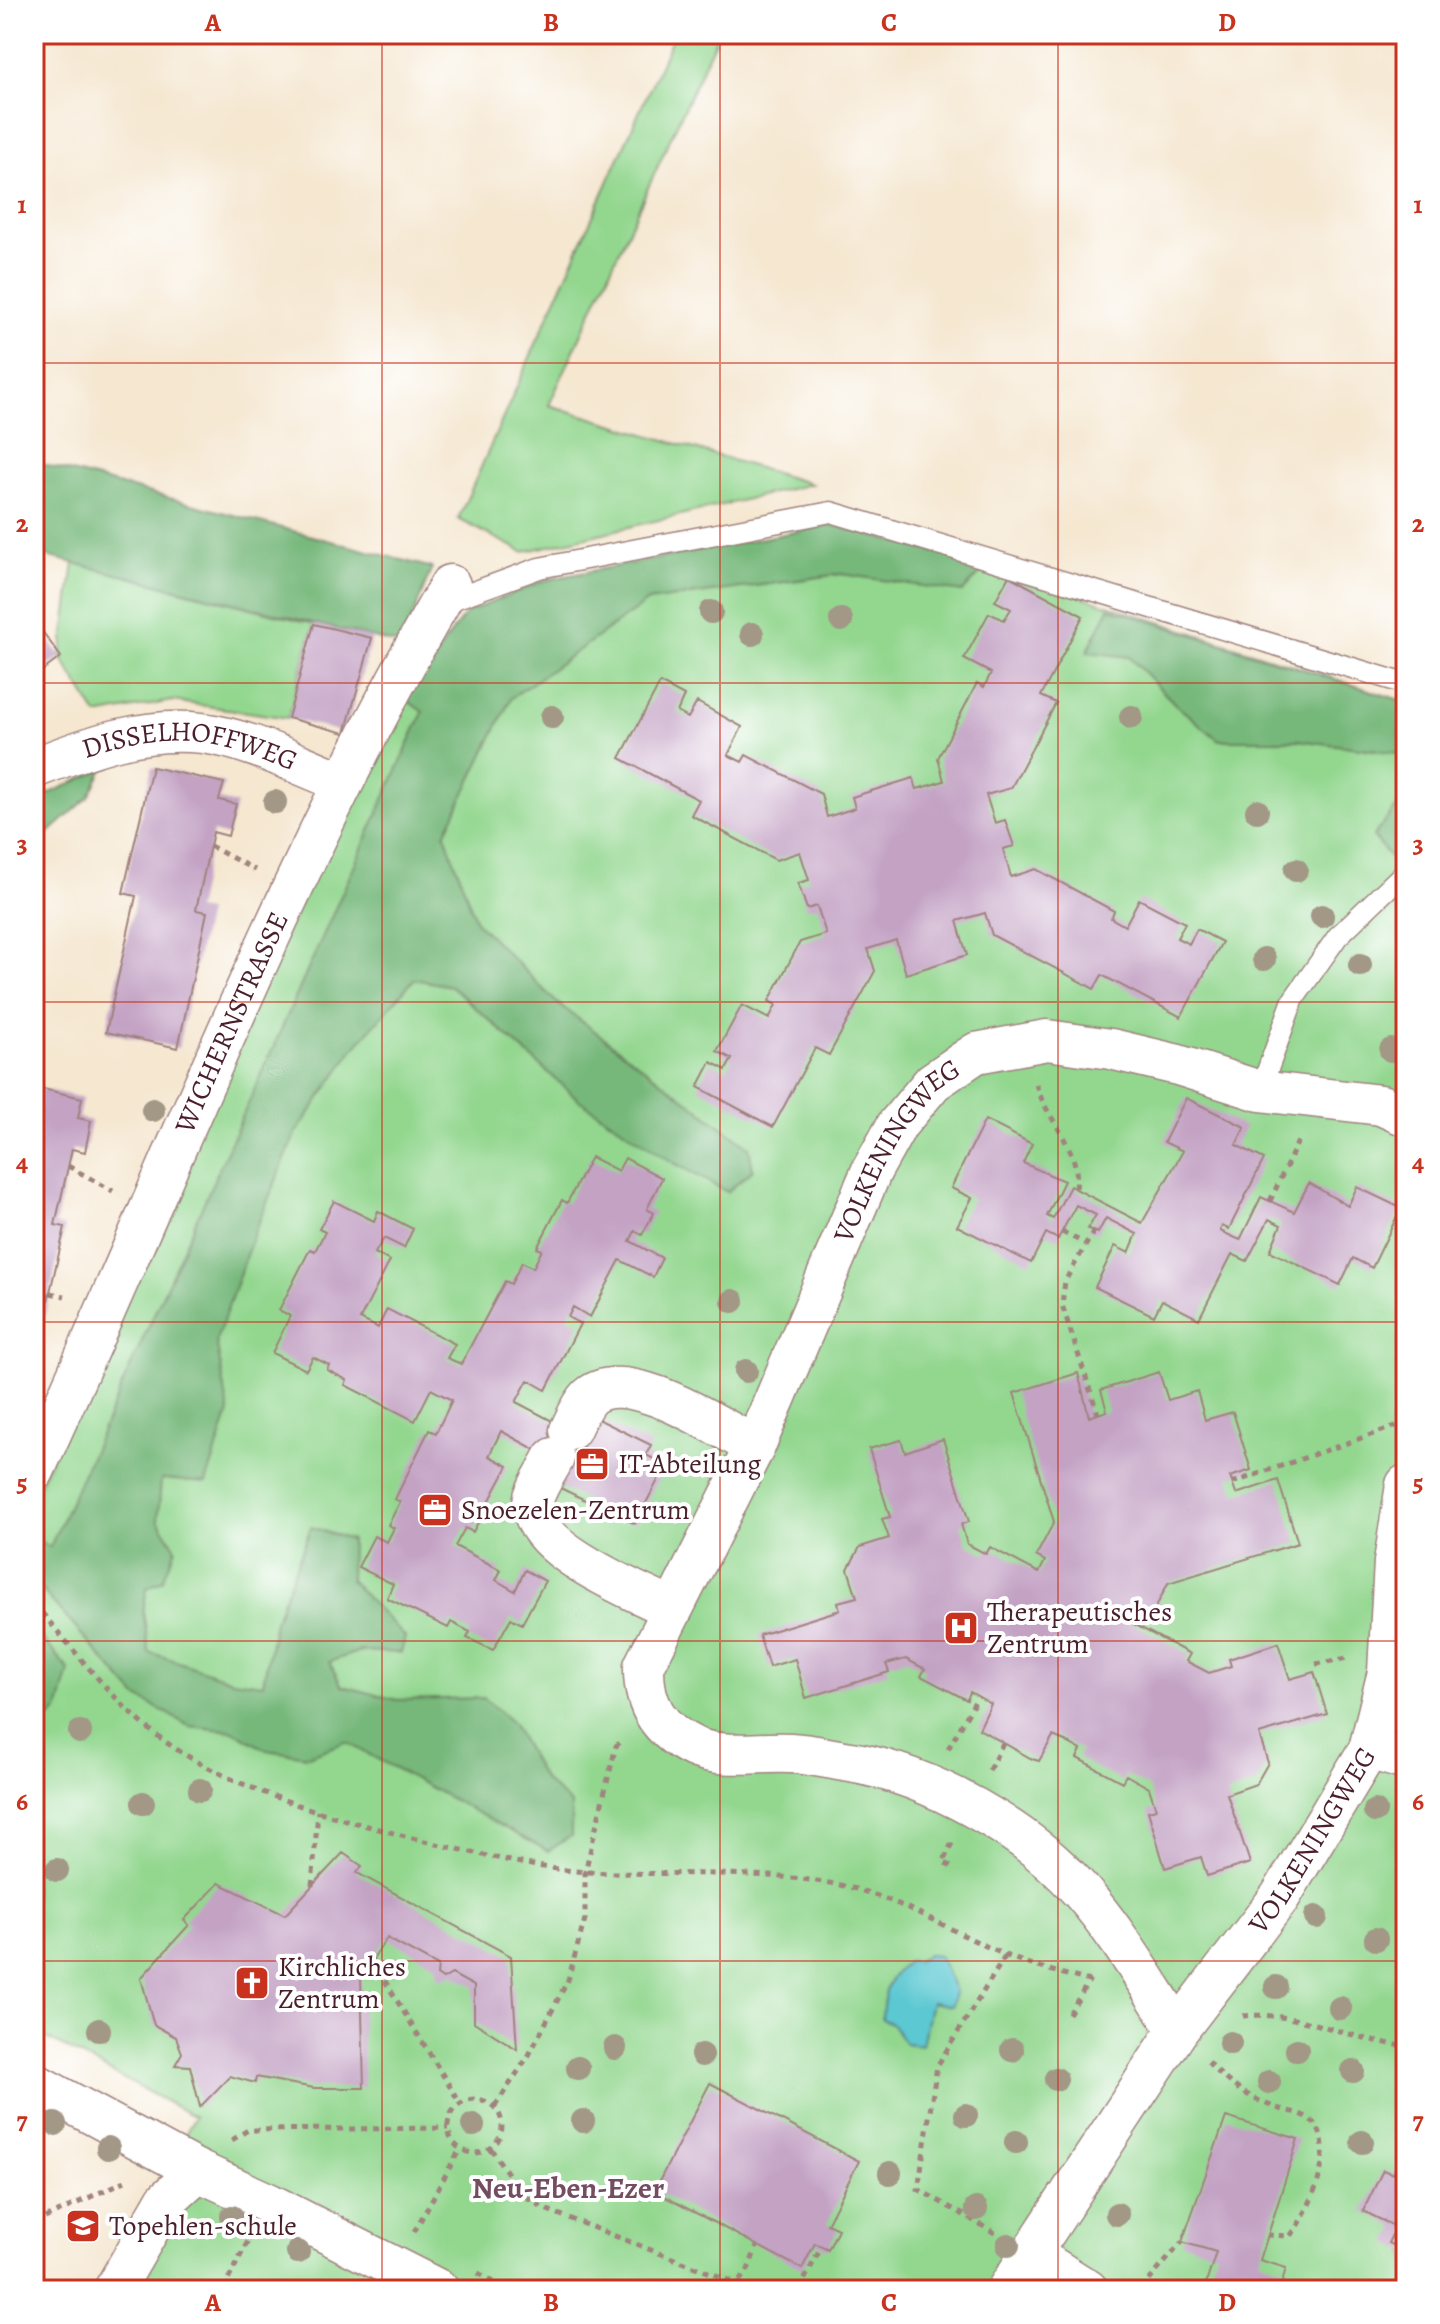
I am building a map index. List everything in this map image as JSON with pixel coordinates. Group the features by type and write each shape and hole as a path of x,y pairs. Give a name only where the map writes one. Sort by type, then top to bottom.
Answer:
{"street":[{"name":"WICHERNSTRASSE","path":"34,1471 292,889 343,782 444,595"},
{"name":"DISSELHOFFWEG","path":"34,768 104,743 181,732 233,740 343,782"},
{"name":"VOLKENINGWEG","path":"651,1710 643,1691 644,1666 755,1446 872,1170 897,1125 933,1082 976,1053 1047,1040 1111,1049 1178,1065 1260,1091 1381,1105 1406,1116"},
{"path":"672,1609 580,1562 547,1538 536,1519 533,1499 588,1398 604,1389 651,1393 755,1446"},
{"name":"VOLKENINGWEG","path":"1007,2290 1178,2030 1388,1755 1388,1672 1394,1562 1406,1485"},
{"path":"651,1710 673,1734 697,1749 809,1755 908,1775 1012,1832 1061,1870 1120,1942 1178,2030"},
{"path":"34,2083 198,2171 439,2290"},
{"path":"114,2290 166,2200 198,2171"},
{"path":"1031,2254 1088,2290"}],"lane":[{"path":"444,595 539,568 831,512 1406,684"},
{"path":"1260,1091 1293,1000 1338,936 1406,871"}],"path":[{"path":"210,846 292,889"},
{"path":"1024,1044 1040,1099 1075,1161 1076,1188"},
{"path":"1270,1201 1319,1098"},
{"path":"68,1166 148,1210"},
{"path":"1094,1231 1065,1281 1062,1305 1098,1414"},
{"path":"1062,1232 1086,1244"},
{"path":"1232,1483 1399,1425 1406,1428"},
{"path":"34,1604 128,1711 164,1741 204,1765 318,1811 493,1857 585,1872 780,1877 835,1884 901,1904 1006,1955 1089,1981"},
{"path":"928,1785 978,1696"},
{"path":"495,2106 529,2055 568,1980 585,1919 585,1872 616,1746 651,1710"},
{"path":"312,1886 318,1811"},
{"path":"1069,2014 1089,1981 1120,1942"},
{"path":"1006,1955 937,2066 918,2189 1031,2254"},
{"path":"372,1960 460,2103"},
{"path":"1268,2235 1290,2236 1304,2219 1321,2168 1324,2141 1310,2119 1269,2105 1230,2085 1178,2030 1211,2019 1257,2014 1318,2024 1406,2046"},
{"path":"478,2098 495,2106 503,2128 491,2149 476,2153 460,2149 448,2128 449,2119 460,2103 478,2098"},
{"path":"394,2266 460,2149"},
{"path":"491,2149 522,2194 545,2209 737,2280 755,2290"},
{"path":"223,2290 270,2204"},
{"path":"1141,2290 1182,2242"},
{"path":"732,2290 748,2270 757,2246"},
{"path":"799,2290 822,2246"}],"green space":[{"path":"674,34 718,34 549,405 811,484 523,552 458,519"},
{"path":"34,462 432,568 401,645 34,553"},
{"path":"831,525 988,566 1406,702 1406,2290 95,2290 195,2117 34,2031 34,1496 395,692 405,697 466,613 545,580"},
{"path":"831,525 988,566 962,592 841,574 648,601 511,698 445,834 476,922 556,1002 749,1147 753,1170 727,1192 674,1163 579,1100 451,986 414,979 355,1047 296,1133 254,1233 216,1341 229,1412 206,1483 161,1479 158,1520 176,1548 163,1580 147,1588 143,1611 149,1652 232,1680 263,1684 275,1621 311,1527 351,1540 350,1580 405,1637 401,1653 360,1651 329,1662 342,1686 397,1700 484,1698 512,1723 544,1780 571,1804 571,1836 548,1851 346,1742 308,1756 267,1750 233,1731 189,1726 136,1696 34,1581 34,1538 50,1547 423,712 404,698 466,613 545,580"},
{"path":"74,563 314,624 288,718 172,701 97,715 61,657"},
{"path":"1109,608 1406,702 1406,754 1298,740 1219,740 1176,705 1129,657 1087,652"},
{"path":"103,769 89,797 34,846 34,813 48,794"},
{"path":"1406,796 1406,843 1390,857 1373,836"},
{"path":"34,1629 69,1670 58,1711 34,1732"}],"water":[{"path":"927,1955 939,1956 955,1992 952,2006 931,2002 922,2045 905,2043 891,2023 882,2019 885,1993 895,1974 908,1961 918,1961"}],"building":[{"path":"1009,576 1083,616 1041,696 1056,703 1011,788 986,795 995,823 1005,820 1014,846 1003,849 1011,877 1036,869 1114,911 1111,918 1125,926 1139,899 1185,923 1177,938 1189,944 1197,929 1222,942 1181,1017 1102,975 1094,989 992,935 985,913 957,921 967,955 906,974 896,940 868,949 875,971 829,1055 815,1048 773,1127 698,1087 711,1062 726,1070 732,1059 717,1051 742,1005 769,1019 776,1005 769,1001 800,942 826,934 817,906 807,909 798,883 809,880 800,852 776,860 691,815 699,800 620,758 660,683 684,696 677,712 688,718 697,702 742,727 728,755 742,762 746,755 821,794 827,817 855,808 852,797 913,778 917,789 944,781 938,758 977,683 984,687 991,673 964,659 989,613 1004,620 1011,609 995,601"},
{"path":"34,620 61,657 34,677"},
{"path":"314,624 372,638 345,733 288,718"},
{"path":"152,767 224,783 219,800 236,804 228,836 213,832 196,910 207,912 178,1048 106,1032 136,896 123,893"},
{"path":"34,1087 82,1098 78,1118 91,1121 85,1152 72,1149 55,1225 65,1227 35,1357"},
{"path":"1186,1098 1245,1127 1236,1145 1264,1159 1229,1229 1222,1226 1220,1231 1240,1240 1261,1197 1294,1212 1309,1183 1348,1206 1357,1187 1401,1208 1372,1268 1353,1258 1340,1285 1270,1251 1281,1225 1269,1219 1247,1261 1232,1254 1199,1319 1162,1300 1154,1316 1095,1287 1115,1246 1129,1253 1137,1234 1106,1218 1098,1233 1088,1229 1096,1215 1076,1205 1058,1239 1046,1233 1031,1263 957,1226 972,1198 951,1188 985,1120 1032,1144 1023,1163 1064,1181 1047,1216 1053,1219 1070,1186 1142,1223 1183,1151 1164,1142"},
{"path":"591,1157 618,1171 625,1158 662,1178 647,1209 654,1213 642,1235 635,1231 630,1241 662,1258 653,1277 620,1260 590,1317 573,1307 568,1317 580,1324 546,1390 528,1380 516,1402 554,1422 592,1416 651,1445 646,1455 666,1465 635,1524 556,1486 538,1451 501,1431 489,1456 508,1466 473,1532 465,1528 455,1546 501,1570 496,1580 515,1591 525,1570 545,1581 522,1624 511,1618 493,1650 467,1638 470,1632 451,1622 448,1628 387,1598 393,1584 358,1567 374,1536 387,1542 394,1528 388,1525 400,1502 395,1499 429,1430 436,1433 452,1400 431,1389 415,1421 345,1385 347,1380 327,1370 329,1365 313,1357 306,1370 272,1353 290,1316 279,1310 310,1249 315,1251 325,1232 319,1229 334,1201 374,1221 378,1211 413,1229 404,1248 384,1238 375,1253 390,1261 360,1319 378,1328 387,1309 455,1344 447,1358 461,1364 505,1281 511,1284 522,1262 533,1268 542,1250 537,1248 562,1200 567,1203"},
{"name":"Therapeutisches Zentrum","path":"1159,1372 1168,1400 1197,1391 1205,1420 1233,1412 1251,1470 1230,1477 1236,1494 1278,1480 1298,1543 1168,1583 1151,1617 1136,1610 1130,1622 1190,1654 1186,1661 1209,1673 1231,1666 1229,1659 1278,1643 1290,1679 1314,1672 1327,1714 1259,1734 1268,1763 1256,1784 1227,1794 1250,1863 1207,1876 1201,1857 1165,1868 1148,1811 1156,1809 1149,1788 1126,1775 1122,1782 1077,1758 1081,1750 1065,1741 1053,1736 1039,1761 1032,1759 979,1729 991,1704 970,1692 967,1700 921,1676 925,1669 906,1659 886,1664 889,1672 806,1698 795,1659 769,1667 759,1635 840,1610 838,1602 857,1597 848,1569 860,1547 889,1538 882,1519 890,1517 869,1449 901,1440 905,1452 943,1439 969,1522 961,1524 967,1544 986,1554 990,1547 1039,1573 1045,1561 1036,1556 1054,1522 1014,1393 1078,1373 1089,1417 1107,1411 1101,1390"},
{"name":"Kirchliches Zentrum","path":"343,1853 362,1866 357,1873 511,1956 517,2049 474,2022 474,1986 452,1974 443,1979 437,1975 438,1966 387,1938 361,1976 364,2088 314,2088 256,2077 255,2083 230,2076 200,2107 190,2066 175,2065 182,2053 176,2037 154,2025 141,1978 189,1925 184,1920 219,1883 285,1915"},
{"path":"710,2083 859,2161 827,2224 838,2229 828,2250 815,2243 802,2269 654,2191"},
{"path":"1226,2117 1298,2139 1260,2260 1286,2268 1280,2290 1204,2290 1216,2252 1182,2242"},
{"path":"1406,2147 1406,2252 1388,2243 1396,2227 1363,2211 1383,2170 1393,2174"}],"place":[{"name":"IT-Abteilung","path":"592,1464"},
{"name":"Snoezelen-Zentrum","path":"435,1510"},
{"name":"Therapeutisches Zentrum","path":"961,1628"},
{"name":"Kirchliches Zentrum","path":"252,1983"},
{"name":"Topehlen-schule","path":"83,2226"}],"district":[{"name":"Neu-Eben-Ezer","path":"568,2188"}]}
